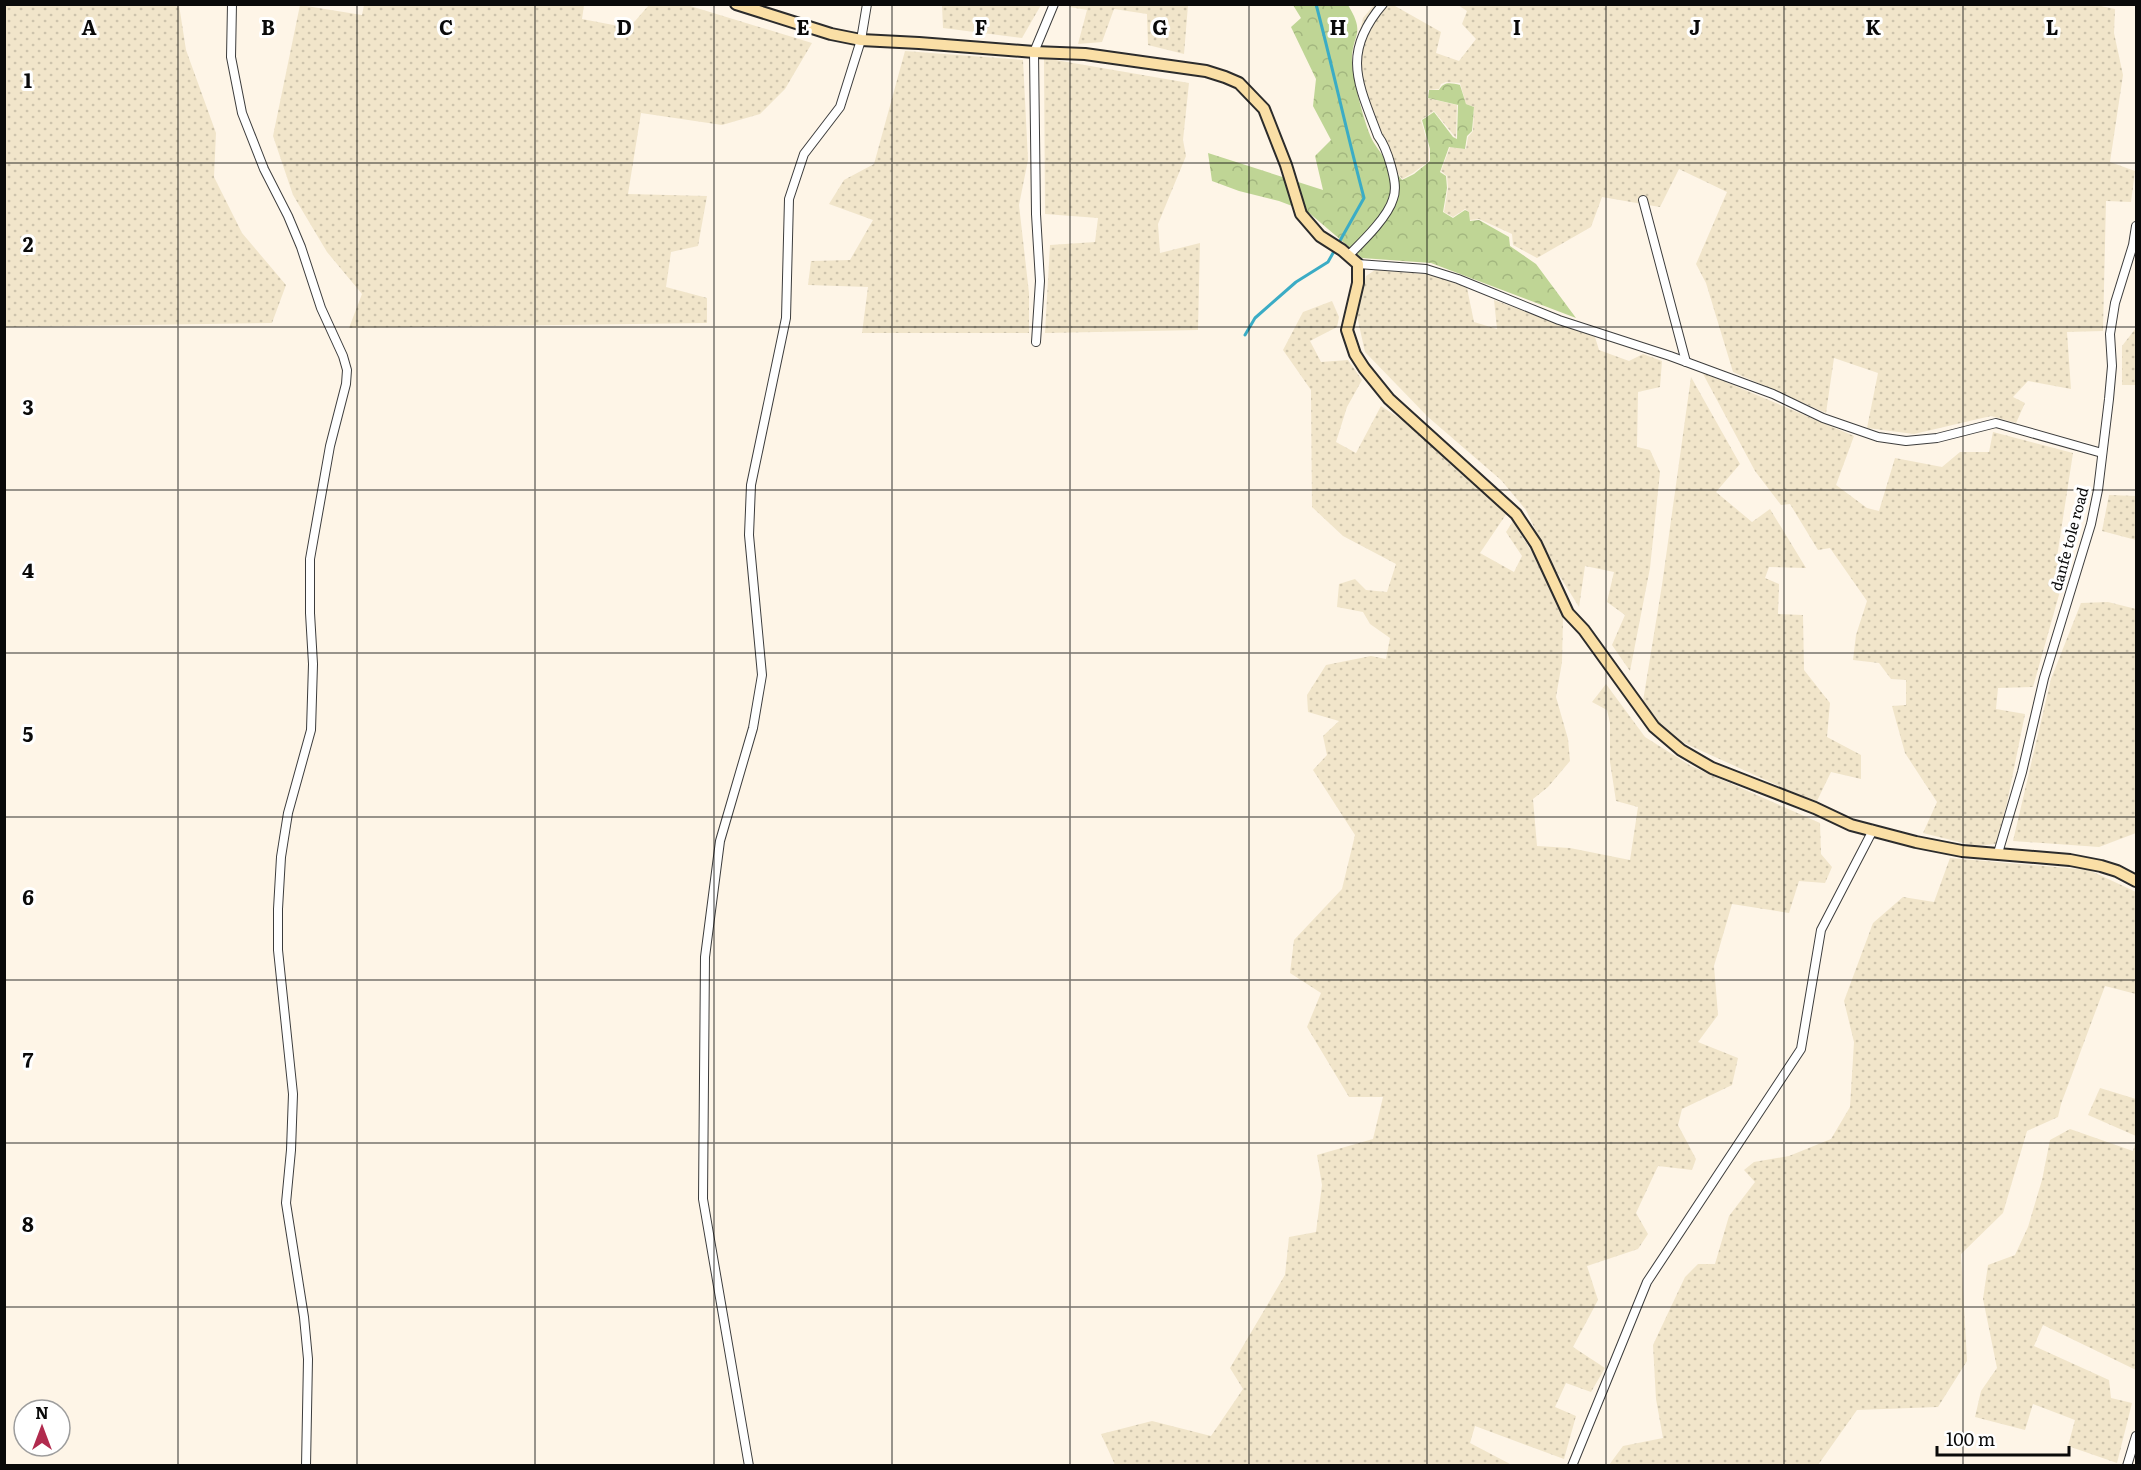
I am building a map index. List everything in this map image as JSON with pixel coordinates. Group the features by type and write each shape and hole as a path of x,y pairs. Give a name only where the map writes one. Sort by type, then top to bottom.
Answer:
{"street":[{"path":"232,4 231,57 242,113 259,160 301,247 321,308 347,370 346,384 330,446 310,559 313,664 311,730 288,813 281,857 278,909 278,950 293,1094 286,1203 304,1317 308,1359 306,1466"},
{"path":"736,4 831,34 861,40 1085,54 1206,71 1225,77 1239,83 1264,110 1286,165 1301,214 1320,237 1358,264 1426,269 1458,279 1596,333 1686,362 1773,394 1823,418 1878,437 1906,441 1937,438 1996,423 2102,453"},
{"path":"749,1466 703,1199 705,957 720,842 753,728 762,675 749,534 751,485 786,318 789,200 804,154 840,107 861,40 867,4"},
{"path":"1036,342 1040,281 1036,214 1034,52 1054,4"},
{"path":"1341,250 1389,209 1394,198 1394,178 1388,156 1378,136 1356,72 1356,60 1363,33 1368,21 1383,4"},
{"path":"1644,200 1686,362"},
{"name":"danfe tole road","path":"1998,853 2022,772 2044,678 2091,524 2098,490 2109,399 2112,366 2110,334 2115,303 2133,245 2136,226"},
{"path":"1358,264 1358,283 1347,330 1355,354 1364,368 1389,399 1516,514 1536,544 1568,613 1584,630 1654,727 1681,750 1713,768 1851,825 1962,851 2070,860 2101,866 2136,882"},
{"path":"1572,1466 1647,1282 1801,1049 1821,930 1873,830"},
{"path":"2127,1466 2136,1436"}],"shaded area":[{"path":"2100,4 2115,9 2114,33 2123,75 2110,162 2135,171 2131,202 2106,201 2103,331 2067,332 2071,389 2028,381 2013,397 2025,403 2016,423 1991,416 1914,434 1867,428 1878,373 1834,358 1826,413 1733,372 1706,283 1696,264 1727,192 1679,169 1660,207 1602,197 1591,227 1537,258 1513,245 1512,234 1479,219 1470,220 1469,212 1465,209 1453,217 1444,212 1448,188 1447,176 1441,171 1450,147 1466,149 1468,137 1473,131 1474,107 1466,104 1460,83 1441,84 1439,89 1428,90 1427,98 1457,105 1456,138 1434,111 1421,120 1429,149 1429,161 1402,179 1374,140 1356,85 1353,60 1363,18 1374,5 1395,5 1441,32 1436,53 1459,61 1476,39 1462,24 1467,11 1458,5"},
{"path":"4,5 179,5 186,50 216,133 214,177 242,233 286,285 272,323 5,327"},
{"path":"300,5 362,15 364,5 584,5 582,19 629,28 649,5 687,5 812,43 785,89 760,114 722,125 641,113 628,194 707,196 698,246 671,252 666,287 707,298 707,323 349,328 362,294 327,252 293,195 273,136"},
{"path":"942,5 1041,5 1022,38 943,28"},
{"path":"1070,5 1188,5 1184,54 1148,45 1147,14 1114,9 1102,42 1078,44 1087,10 1070,7"},
{"path":"905,51 1023,60 1028,160 1019,205 1029,293 1029,333 862,333 868,287 808,285 811,261 850,260 873,220 829,204 844,180 874,164"},
{"path":"1044,58 1189,83 1183,140 1186,156 1158,224 1160,253 1200,243 1198,330 1045,333 1050,245 1095,242 1098,218 1045,214"},
{"path":"1375,270 1435,275 1467,288 1474,322 1497,329 1494,300 1595,337 1599,350 1629,361 1643,354 1662,361 1660,387 1638,392 1637,447 1650,450 1660,472 1650,568 1630,671 1612,645 1625,615 1607,602 1614,572 1585,566 1579,607 1549,559 1526,510 1501,480 1428,417 1365,352 1357,316 1366,276"},
{"path":"1332,301 1339,317 1337,327 1310,341 1321,362 1348,360 1362,380 1347,407 1336,442 1356,453 1381,406 1414,428 1452,466 1507,513 1480,553 1514,572 1522,556 1506,532 1513,521 1534,556 1563,618 1562,662 1556,697 1568,739 1570,761 1548,787 1533,799 1537,846 1570,848 1630,860 1638,807 1616,801 1610,762 1610,723 1607,710 1592,702 1606,684 1645,737 1691,766 1820,823 1821,854 1832,867 1825,883 1799,881 1789,913 1732,904 1714,966 1718,1015 1698,1042 1738,1058 1732,1085 1682,1109 1678,1125 1696,1159 1692,1170 1658,1166 1636,1213 1648,1234 1638,1249 1587,1266 1598,1300 1573,1347 1605,1368 1591,1392 1566,1383 1555,1407 1576,1416 1564,1459 1475,1426 1470,1443 1512,1465 1115,1465 1101,1434 1152,1421 1211,1436 1243,1389 1230,1368 1285,1275 1289,1237 1316,1232 1322,1185 1317,1155 1373,1139 1383,1097 1349,1097 1307,1027 1321,993 1290,973 1294,940 1342,889 1355,835 1313,770 1327,755 1323,736 1339,721 1308,712 1307,695 1326,665 1371,656 1386,659 1390,638 1370,624 1363,612 1337,607 1339,584 1355,579 1366,590 1387,592 1396,564 1343,536 1312,507 1311,390 1283,350 1303,312"},
{"path":"2136,328 2136,385 2122,385 2122,346"},
{"path":"1702,372 1854,436 1836,485 1867,508 1879,511 1895,458 1942,467 1960,452 1989,452 1993,432 2073,453 2057,557 2066,570 2033,687 1998,688 1996,709 2025,714 2007,803 1996,844 1975,846 1923,833 1937,802 1905,753 1892,706 1906,705 1906,680 1891,679 1879,663 1853,660 1856,635 1867,601 1830,548 1818,550 1790,504 1781,505 1755,471"},
{"path":"1691,377 1740,464 1716,492 1752,522 1770,509 1806,568 1769,567 1765,578 1779,584 1778,614 1803,615 1804,670 1830,703 1827,737 1861,755 1861,779 1831,772 1816,803 1669,736 1643,701"},
{"path":"2109,495 2136,496 2136,540 2102,531"},
{"path":"2108,602 2136,609 2136,833 2099,847 2013,841 2051,679 2081,603"},
{"path":"1950,858 2089,870 2136,892 2136,994 2105,986 2058,1117 2027,1131 2003,1213 1961,1254 1967,1361 1938,1407 1857,1410 1818,1465 1609,1465 1623,1446 1663,1438 1656,1399 1653,1345 1685,1277 1698,1264 1715,1264 1729,1216 1755,1182 1744,1170 1754,1162 1789,1156 1831,1139 1850,1107 1854,1042 1844,1001 1873,923 1903,897 1934,902"},
{"path":"2100,1088 2136,1099 2136,1136 2088,1115"},
{"path":"2070,1129 2133,1151 2136,1141 2136,1370 2043,1325 2034,1346 2109,1380 2111,1398 2132,1403 2117,1463 2068,1446 2075,1420 2033,1404 2025,1430 1975,1417 1981,1391 1997,1368 1983,1299 1988,1265 2015,1255 2028,1227 2042,1180 2050,1140"}],"green space":[{"path":"1293,5 1348,5 1354,15 1357,29 1352,62 1363,115 1374,143 1402,180 1430,161 1430,149 1422,120 1434,112 1457,139 1458,105 1428,98 1429,90 1439,90 1448,83 1460,85 1466,104 1474,107 1472,131 1467,136 1465,149 1449,147 1440,172 1446,176 1447,188 1443,212 1453,218 1465,210 1469,212 1470,221 1479,220 1509,237 1510,246 1536,264 1576,318 1431,263 1362,258 1308,212 1212,181 1208,153 1323,190 1315,156 1331,140 1313,106 1316,79 1291,27 1301,18"}],"waterway":[{"path":"1245,335 1255,318 1296,282 1328,262 1364,198 1316,4"}]}
